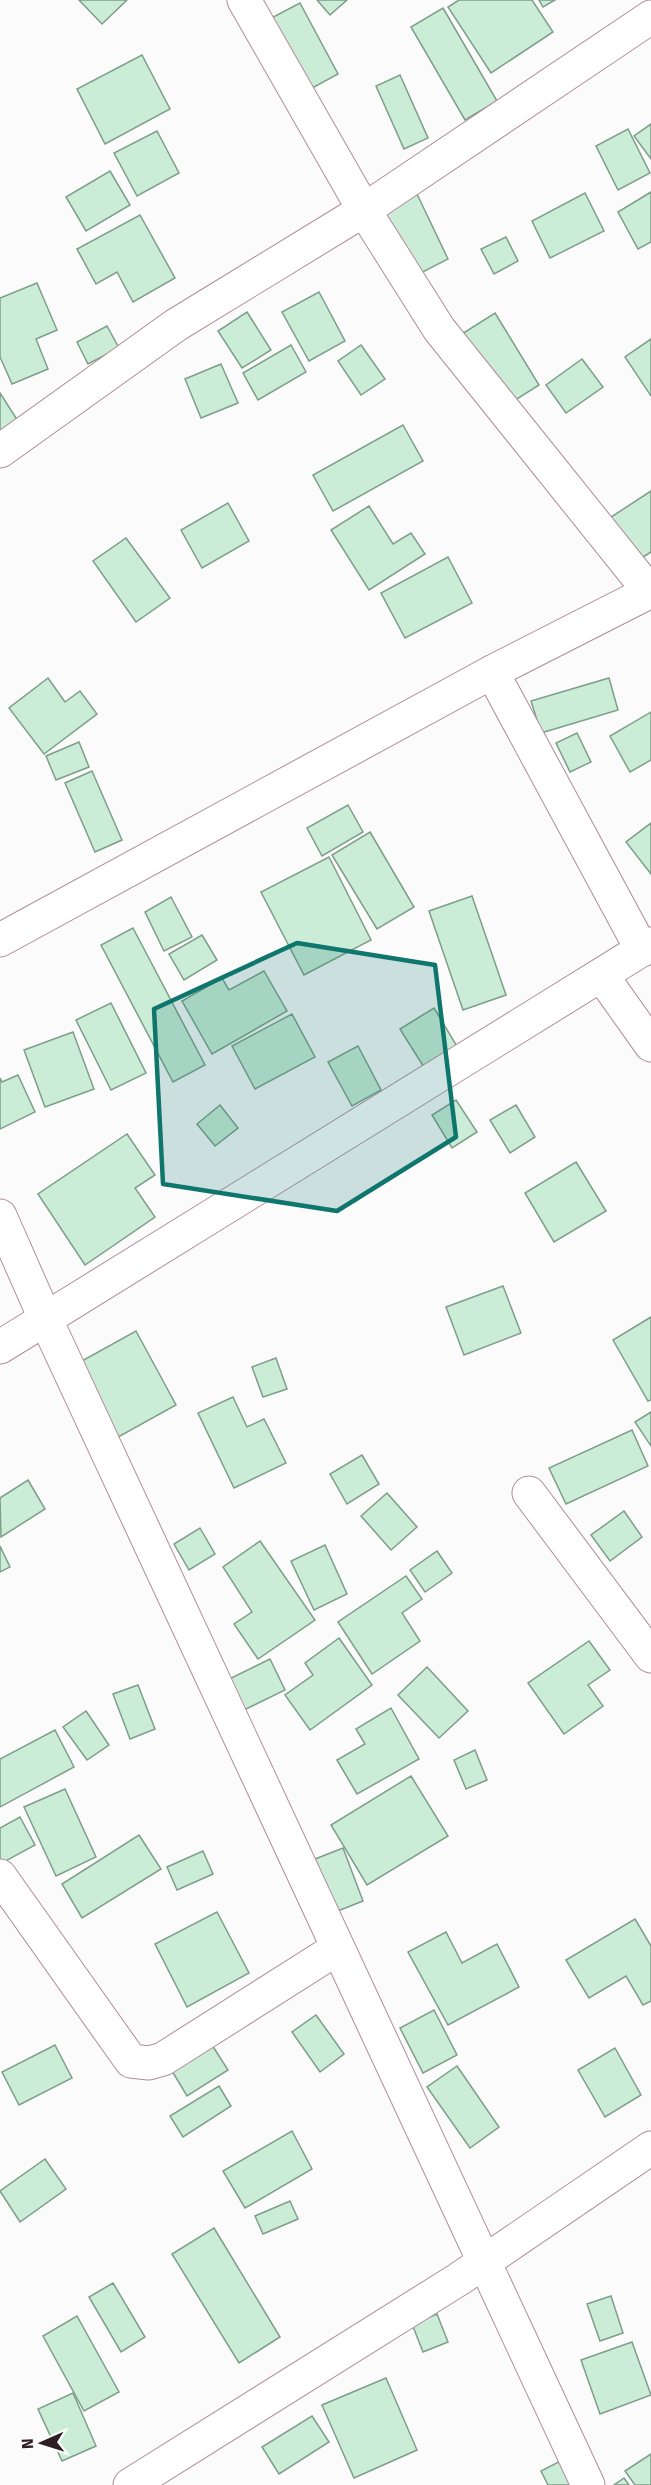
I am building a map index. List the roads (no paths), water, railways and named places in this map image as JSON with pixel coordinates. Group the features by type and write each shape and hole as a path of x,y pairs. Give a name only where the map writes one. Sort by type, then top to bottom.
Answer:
{"street":[{"path":"0,940 492,672 650,592 439,329 364,210 244,0"},
{"path":"0,451 176,325 364,210 651,17"},
{"path":"0,1347 647,947 492,672"},
{"path":"602,976 651,1045"},
{"path":"0,1216 45,1318 588,2485"},
{"path":"528,1493 651,1656"},
{"path":"0,1876 131,2061 149,2063 163,2058 338,1948"},
{"path":"130,2485 484,2262 651,2148"}]}
